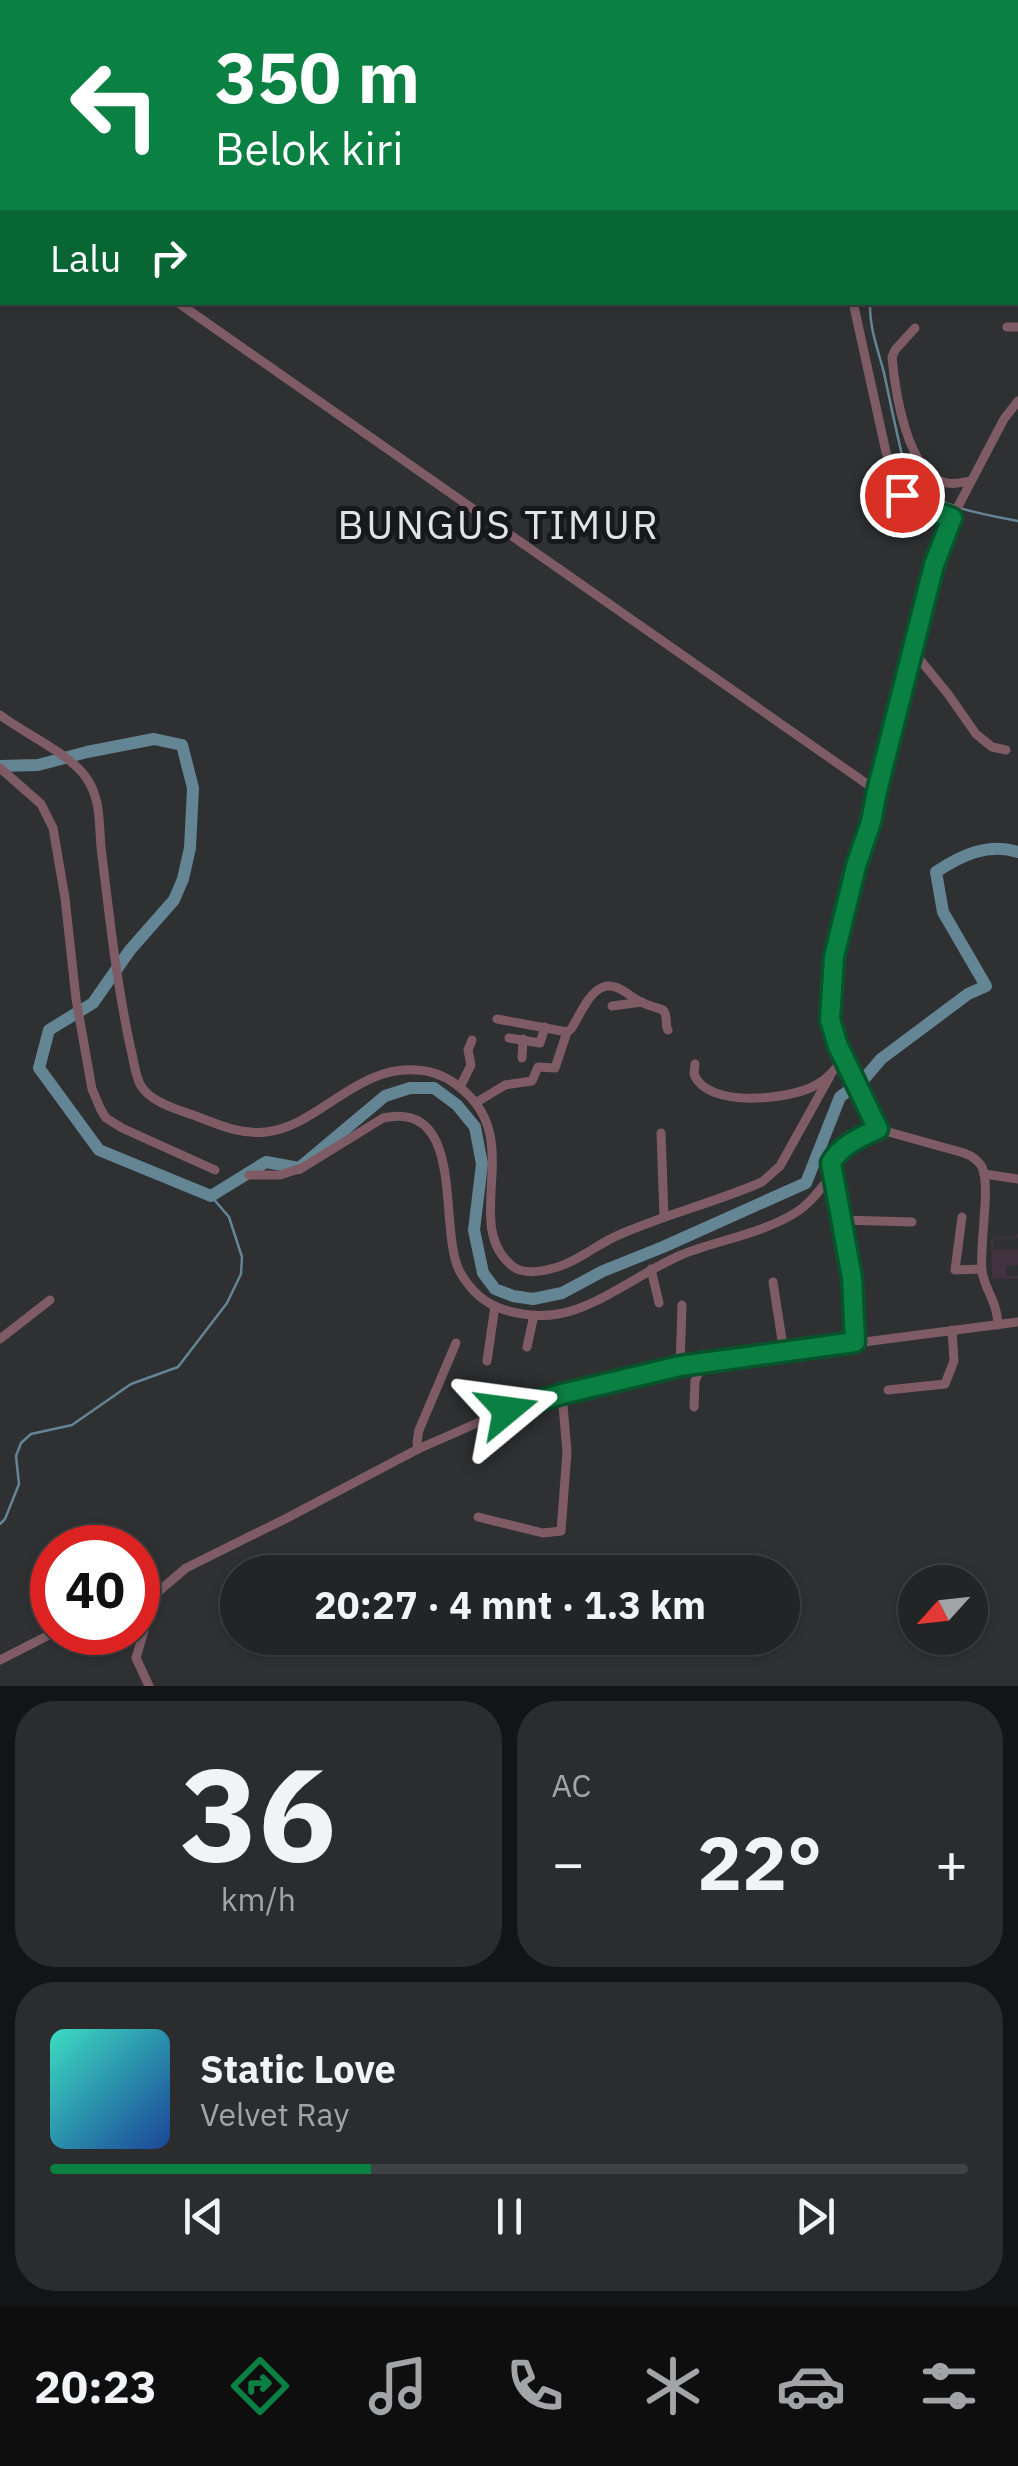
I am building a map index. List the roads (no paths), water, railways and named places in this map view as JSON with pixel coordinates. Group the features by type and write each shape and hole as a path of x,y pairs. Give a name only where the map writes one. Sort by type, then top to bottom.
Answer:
{"street":[{"path":"181,305 877,791"},
{"path":"854,305 896,487 908,500 953,517"},
{"path":"915,328 892,357 908,442 937,479 970,483"},
{"path":"878,1129 831,1028 834,957 934,565 970,483 1018,401"},
{"path":"912,650 976,734 992,747 1006,750"},
{"path":"0,714 74,764 91,784 97,801 113,950 138,1080 144,1090 176,1109 232,1129 267,1132 294,1122 372,1076 420,1070 463,1083 491,1130 491,1214 500,1252 519,1271 559,1267 608,1239 762,1182 787,1154 830,1076"},
{"path":"4,771 41,804 52,828 92,1089 106,1118 215,1170"},
{"path":"477,1102 504,1085 532,1082 538,1067 555,1068 567,1032 602,987 613,986 663,1010 668,1030"},
{"path":"612,1006 642,1002"},
{"path":"498,1018 567,1032"},
{"path":"508,1038 542,1042 545,1027"},
{"path":"463,1083 472,1063 468,1050 472,1040"},
{"path":"522,1058 523,1040"},
{"path":"696,1064 694,1074 701,1086 712,1094 742,1098 786,1094 814,1086 846,1061"},
{"path":"249,1174 280,1174 302,1168 383,1118 408,1117 427,1127 438,1144 458,1269 475,1293 495,1308 533,1316 570,1312 681,1256 774,1224 795,1213 832,1175"},
{"path":"855,1342 852,1278 831,1163 837,1152 878,1129 972,1156 981,1164 982,1269 998,1310 998,1325"},
{"path":"662,1132 664,1216"},
{"path":"984,1174 1018,1179"},
{"path":"954,1270 962,1217"},
{"path":"842,1220 912,1222"},
{"path":"652,1269 659,1303"},
{"path":"943,1271 982,1269"},
{"path":"773,1282 784,1353"},
{"path":"0,1339 50,1300"},
{"path":"680,1366 682,1305"},
{"path":"487,1361 495,1308"},
{"path":"527,1347 533,1316"},
{"path":"160,1591 186,1568 418,1448 507,1410 702,1362 1018,1322"},
{"path":"888,1390 944,1384 954,1360 952,1330"},
{"path":"418,1448 424,1417 456,1343"},
{"path":"694,1406 702,1362"},
{"path":"478,1517 543,1533 561,1530 567,1452 562,1394"},
{"path":"0,1660 30,1645"},
{"path":"137,1655 150,1686"}],"waterway":[{"path":"870,305 872,330 909,483 948,504 1018,521"},
{"path":"0,766 38,765 154,739 182,745 193,788 190,848 174,900 130,950 93,1003 49,1030 39,1068 99,1150 211,1196 266,1162 299,1168 385,1096 410,1088 434,1088 457,1105 475,1127 482,1164 474,1230 483,1273 495,1289 533,1299 562,1293 603,1271 806,1183 840,1097 864,1079 881,1059 968,994 986,986 943,912 936,872 975,852 1018,852"},
{"path":"0,1524 19,1484 16,1456 21,1443 31,1434 72,1425 131,1384 178,1367 227,1303 241,1274 242,1257 229,1217 211,1196"}],"district":[{"name":"BUNGUS TIMUR","path":"499,524"}]}
